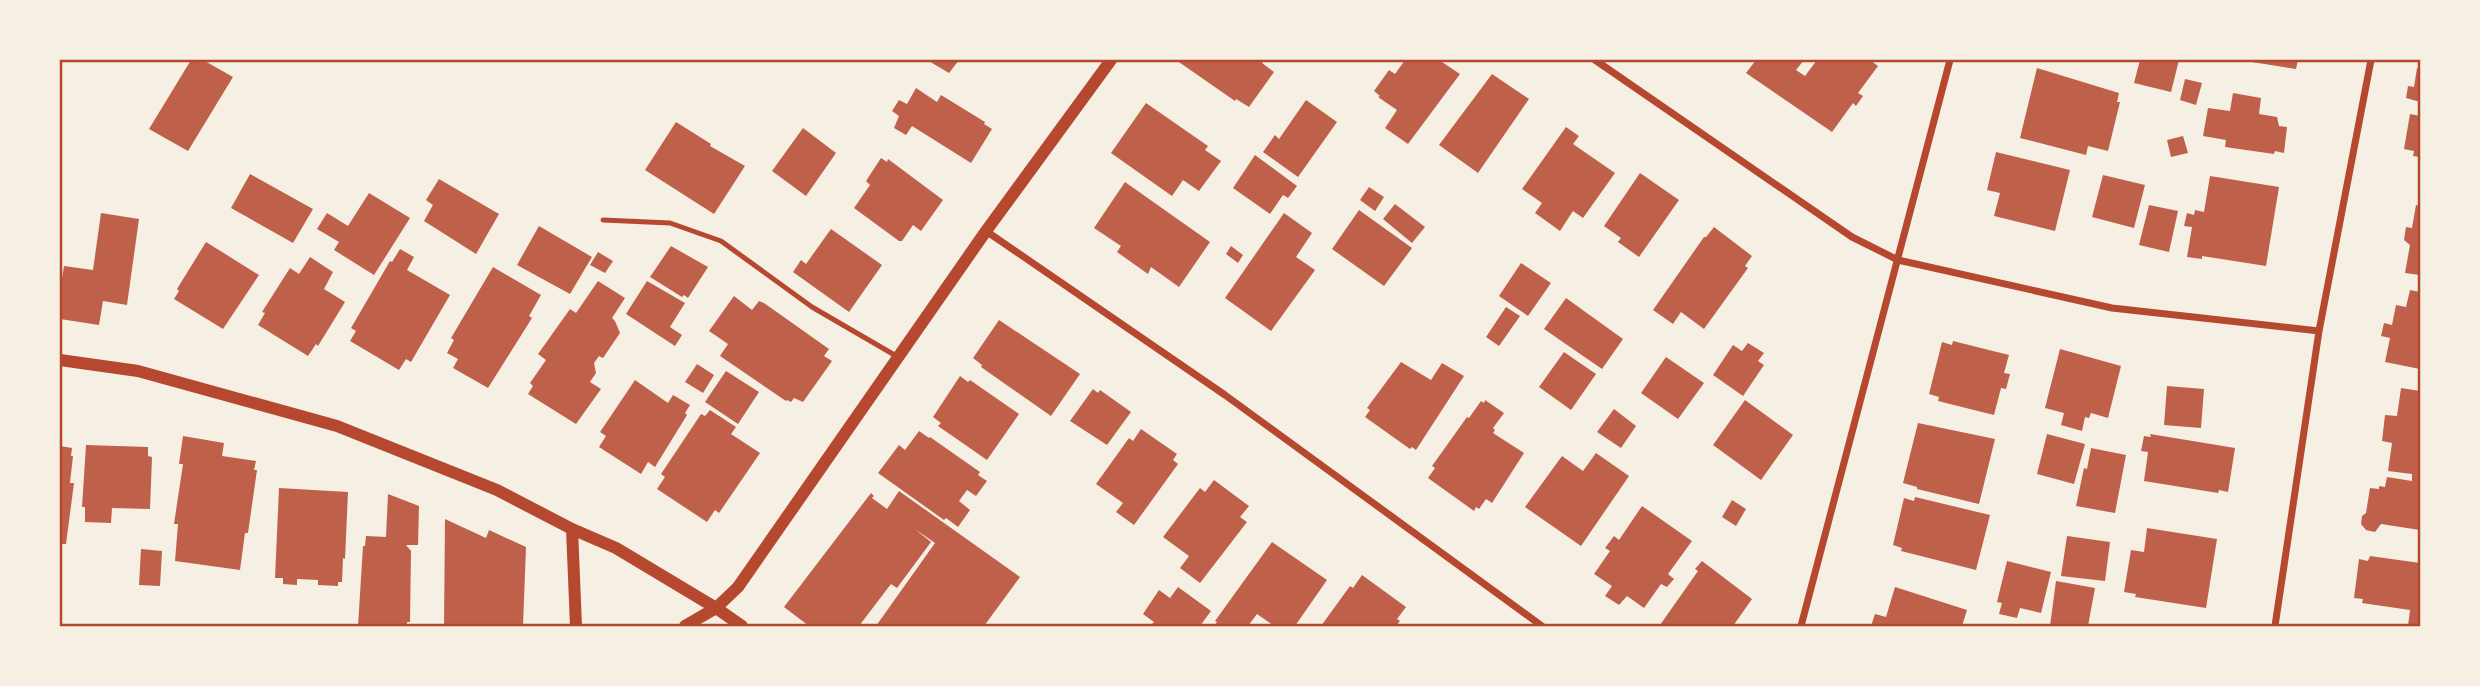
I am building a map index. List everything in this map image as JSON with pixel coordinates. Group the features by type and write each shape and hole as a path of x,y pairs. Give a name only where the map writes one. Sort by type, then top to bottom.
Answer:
{"street":[{"path":"685,626 716,608 738,587 986,231 1111,60"},
{"path":"1595,60 1852,237 1898,260 2112,308 2319,331"},
{"path":"1801,626 1950,60"},
{"path":"2275,626 2319,331 2371,60"},
{"path":"986,231 1225,395 1542,626"},
{"path":"60,360 138,371 337,426 497,490 572,529 616,548 741,626"},
{"path":"572,529 576,626"}],"lane":[{"path":"603,220 670,223 721,241 812,307 898,357"}],"building":[{"path":"191,60 203,60 233,77 188,151 149,129"},
{"path":"927,60 959,60 949,73"},
{"path":"1176,60 1264,60 1262,63 1274,72 1249,107 1236,99 1235,101"},
{"path":"1405,60 1439,60 1460,74 1408,144 1385,128 1397,110 1374,91 1389,70 1395,74"},
{"path":"1756,60 1804,60 1796,70 1805,76 1817,60 1870,60 1878,66 1858,93 1863,96 1856,106 1853,103 1832,132 1746,73"},
{"path":"2140,60 2179,60 2171,92 2134,83"},
{"path":"2239,60 2298,60 2296,69"},
{"path":"2037,68 2119,93 2117,102 2120,102 2108,151 2088,146 2086,155 2020,138"},
{"path":"2417,68 2420,69 2420,102 2406,98 2408,86 2414,87"},
{"path":"1492,74 1529,99 1478,173 1439,145"},
{"path":"2185,79 2202,83 2196,105 2180,100"},
{"path":"916,88 937,102 941,95 992,129 971,163 912,126 906,135 894,128 899,116 892,111 899,100 907,104"},
{"path":"2233,93 2261,98 2259,114 2277,117 2279,126 2287,127 2284,153 2225,147 2226,140 2203,136 2208,108 2230,111"},
{"path":"1306,100 1337,122 1298,177 1263,152 1275,135 1279,139"},
{"path":"1146,103 1208,146 1205,150 1221,161 1199,191 1183,180 1172,196 1111,153"},
{"path":"2410,114 2420,116 2420,157 2413,156 2414,151 2404,149"},
{"path":"676,122 745,166 714,214 645,170"},
{"path":"1566,127 1579,136 1573,144 1615,173 1583,218 1573,211 1560,231 1535,213 1542,203 1522,189"},
{"path":"803,128 836,153 806,196 772,171"},
{"path":"2183,136 2188,153 2171,157 2167,140"},
{"path":"1996,152 2070,170 2055,231 1994,216 2000,193 1987,190"},
{"path":"1255,155 1297,186 1288,198 1283,195 1270,214 1233,188"},
{"path":"881,158 887,162 888,159 943,200 921,231 913,225 902,241 854,208 870,185 866,181"},
{"path":"1640,173 1679,200 1639,257 1618,242 1621,238 1604,226"},
{"path":"250,174 313,209 293,243 231,208"},
{"path":"2103,175 2145,185 2134,228 2092,217"},
{"path":"2210,176 2279,187 2266,266 2202,256 2202,259 2187,257 2192,227 2184,226 2187,213 2194,215 2195,210 2204,212"},
{"path":"439,179 499,214 476,254 424,221 433,205 426,200"},
{"path":"1125,182 1210,242 1179,287 1151,267 1148,274 1117,252 1121,246 1094,228"},
{"path":"1369,187 1384,197 1375,211 1360,200"},
{"path":"369,193 410,218 374,275 334,250 339,242 317,229 327,213 348,226"},
{"path":"1395,204 1425,227 1412,243 1383,219"},
{"path":"2149,205 2178,211 2169,252 2139,245"},
{"path":"2416,205 2420,206 2420,275 2405,273 2410,245 2404,240 2406,227 2412,228"},
{"path":"1359,210 1412,248 1384,286 1332,249"},
{"path":"101,213 139,219 127,305 103,301 99,325 60,319 60,291 64,266 93,270"},
{"path":"1284,213 1312,233 1296,257 1315,270 1271,331 1225,298"},
{"path":"539,226 592,257 570,294 517,265"},
{"path":"1714,227 1752,256 1745,266 1748,268 1704,329 1681,312 1673,324 1653,310 1704,237"},
{"path":"831,229 882,265 849,312 793,272 801,260 806,264"},
{"path":"206,242 259,275 223,329 174,299 179,291 177,289"},
{"path":"671,246 708,267 688,298 650,277"},
{"path":"1231,246 1243,255 1238,263 1226,254"},
{"path":"400,249 414,257 407,270 450,295 411,362 406,359 399,370 350,341 356,331 351,328 390,261 392,262"},
{"path":"598,252 613,261 605,273 590,265"},
{"path":"310,257 333,272 324,289 345,302 318,346 316,344 308,356 258,325 265,313 262,312 290,268 299,274"},
{"path":"1521,263 1551,283 1528,316 1499,296"},
{"path":"493,267 541,295 529,316 532,318 488,388 453,368 458,359 447,353 454,340 451,338"},
{"path":"598,281 625,298 612,318 620,333 603,358 599,356 594,363 596,373 590,382 601,389 576,424 528,394 533,386 530,383 546,360 538,354 570,309 576,313"},
{"path":"647,281 685,303 670,327 682,335 675,346 626,314"},
{"path":"2410,290 2420,292 2420,369 2385,362 2390,338 2381,336 2384,323 2392,325 2396,305 2406,307"},
{"path":"734,296 752,310 759,301 764,303 829,349 824,356 832,361 803,402 794,398 791,402 786,401 720,356 728,344 709,331"},
{"path":"1566,298 1623,339 1602,369 1544,329"},
{"path":"1506,307 1520,316 1499,346 1486,337"},
{"path":"999,320 1080,374 1051,416 981,367 973,358"},
{"path":"1953,341 2009,355 2004,373 2010,374 2006,389 2001,388 1994,415 1938,401 1939,397 1929,394 1942,342 1952,345"},
{"path":"1748,343 1764,353 1758,361 1764,365 1743,396 1713,375 1733,345 1742,351"},
{"path":"2060,349 2121,366 2108,418 2091,413 2089,418 2085,417 2082,431 2061,425 2064,413 2045,408"},
{"path":"1564,352 1596,374 1571,410 1539,387"},
{"path":"1666,357 1704,383 1678,419 1641,393"},
{"path":"1401,362 1431,380 1442,363 1464,376 1416,450 1412,447 1410,449 1365,417 1370,410 1367,408"},
{"path":"697,364 714,375 703,393 685,382"},
{"path":"726,371 759,392 738,424 705,402"},
{"path":"960,376 1019,414 987,460 938,426 941,423 933,417"},
{"path":"635,380 668,403 673,395 690,405 685,413 687,415 655,467 648,462 641,474 599,447 606,436 600,432"},
{"path":"2167,386 2204,389 2201,428 2164,425"},
{"path":"2401,388 2420,391 2420,530 2381,524 2375,532 2366,530 2361,524 2362,516 2366,513 2370,488 2385,487 2387,477 2412,481 2412,474 2388,471 2392,443 2382,441 2385,415 2397,416"},
{"path":"1093,389 1098,393 1100,390 1131,412 1107,445 1070,421"},
{"path":"1485,400 1504,413 1493,428 1493,433 1524,453 1492,503 1486,499 1479,509 1476,507 1474,511 1428,478 1435,468 1432,466 1467,417 1469,418 1481,401 1484,403"},
{"path":"1745,400 1793,435 1761,480 1713,445"},
{"path":"1614,409 1636,426 1621,448 1597,432"},
{"path":"710,410 736,427 731,434 760,453 719,513 715,510 707,522 657,489 665,477 661,474 701,414 705,416"},
{"path":"1918,423 1995,439 1979,504 1903,483"},
{"path":"1141,429 1177,454 1173,460 1178,464 1134,525 1116,512 1123,503 1096,484 1129,438 1133,441"},
{"path":"919,431 980,472 978,475 987,481 976,496 967,490 959,501 970,510 958,527 878,473 899,445 905,450"},
{"path":"2047,434 2085,444 2074,484 2037,474"},
{"path":"2150,434 2235,448 2228,492 2219,490 2218,493 2144,481 2148,452 2141,451 2144,436 2151,437"},
{"path":"183,436 224,443 222,456 256,461 248,533 245,533 240,570 175,561 178,524 174,524 183,464 179,464"},
{"path":"86,445 148,447 148,456 152,457 150,509 112,508 111,523 85,522 85,507 82,507"},
{"path":"60,446 72,448 73,456 70,483 74,483 66,544 60,544"},
{"path":"2091,448 2126,455 2115,513 2076,506"},
{"path":"1596,453 1629,476 1581,546 1525,507 1562,456 1583,471"},
{"path":"1214,480 1249,506 1240,517 1247,522 1200,583 1180,568 1189,556 1163,537 1200,488 1205,492"},
{"path":"279,488 348,492 345,559 343,558 342,582 338,582 338,586 318,585 318,580 297,579 297,585 283,584 283,578 275,578"},
{"path":"899,491 1020,577 984,626 876,626 935,543 915,529 931,542 897,588 891,584 859,626 809,626 784,607 871,493 874,496 872,498 887,509"},
{"path":"388,494 419,506 418,545 406,545 411,551 410,622 407,622 407,626 358,626 363,546 366,536 386,537"},
{"path":"1915,497 1990,515 1976,570 1901,551 1902,548 1893,545 1904,498 1914,501"},
{"path":"1732,500 1746,509 1736,526 1722,517"},
{"path":"1642,506 1692,541 1668,574 1674,579 1667,587 1661,584 1644,608 1627,596 1619,605 1605,596 1612,586 1594,574 1610,551 1605,548 1614,536 1619,540"},
{"path":"445,519 486,538 489,530 526,547 523,626 444,626"},
{"path":"2147,528 2217,539 2206,608 2135,597 2136,594 2124,592 2131,550 2144,552"},
{"path":"2067,536 2110,542 2105,581 2061,576"},
{"path":"1272,542 1327,580 1295,626 1274,626 1257,614 1248,626 1214,626 1217,622 1215,621"},
{"path":"141,549 162,551 160,586 139,585"},
{"path":"2370,556 2420,563 2420,626 2408,626 2410,610 2362,603 2363,599 2354,598 2359,559 2368,561"},
{"path":"1702,561 1752,599 1733,626 1660,625 1698,571 1695,569"},
{"path":"2007,561 2051,572 2041,613 2020,608 2017,618 1999,614 2002,603 1997,602"},
{"path":"1362,575 1406,607 1397,619 1400,621 1396,626 1321,626 1350,586 1353,588"},
{"path":"2056,581 2095,588 2088,626 2050,626"},
{"path":"1178,587 1211,611 1200,626 1150,626 1154,622 1143,614 1159,590 1170,598"},
{"path":"1895,587 1967,610 1962,626 1871,626 1875,614 1886,617"}]}
